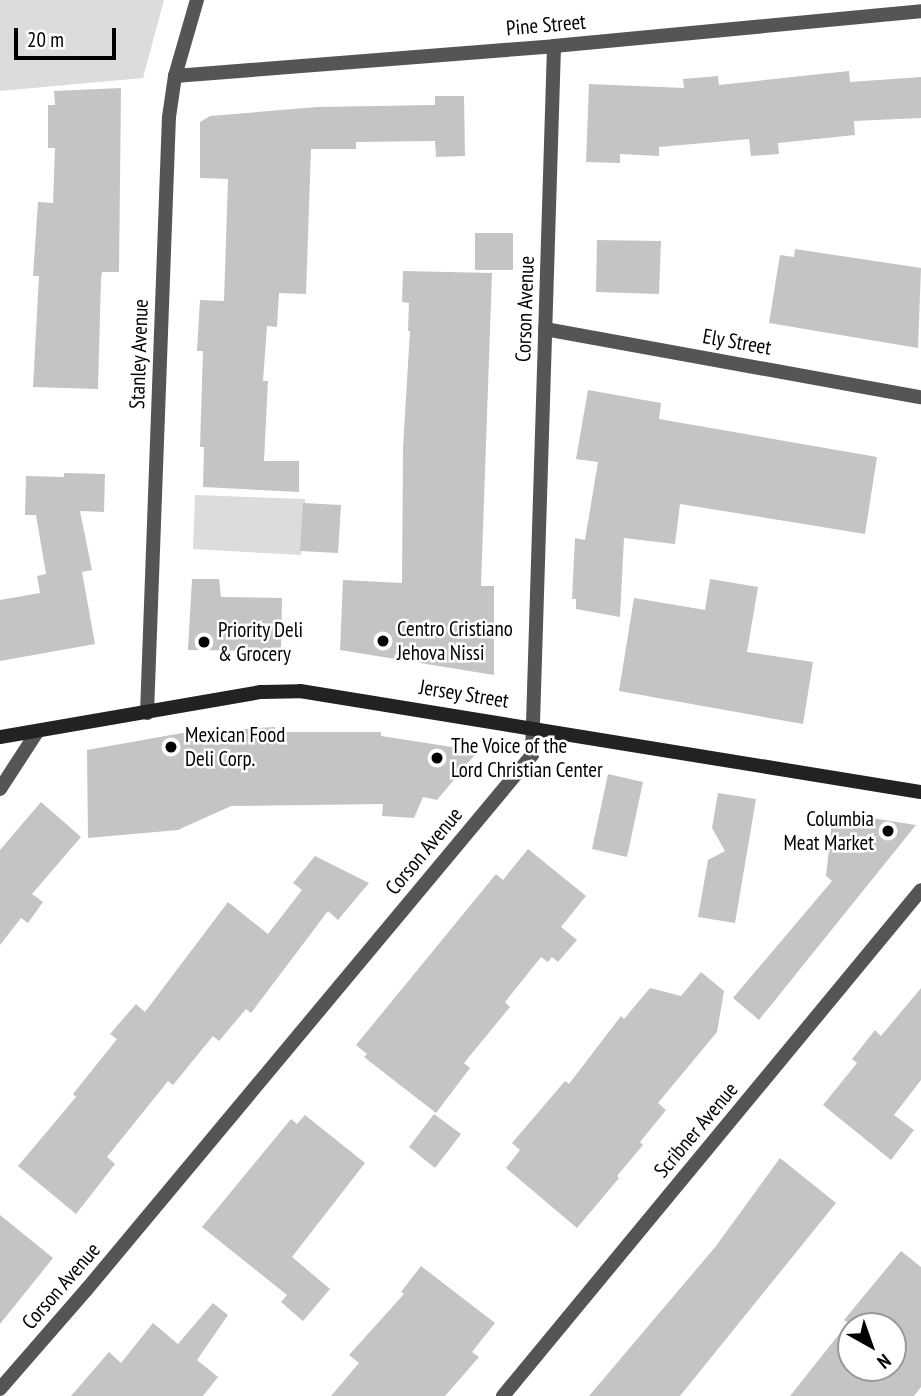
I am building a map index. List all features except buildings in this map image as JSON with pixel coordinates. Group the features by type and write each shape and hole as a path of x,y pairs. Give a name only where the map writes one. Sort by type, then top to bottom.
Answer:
{"street":[{"name":"Stanley Avenue","path":"147,713 168,136 175,76 197,0"},
{"name":"Pine Street","path":"175,76 554,46 921,11"},
{"name":"Corson Avenue","path":"0,1389 87,1289 532,755 554,46"},
{"name":"Ely Street","path":"545,329 921,397"},
{"name":"Jersey Street","path":"0,737 261,692 300,691 533,726 921,792"},
{"path":"0,789 37,732"},
{"name":"Scribner Avenue","path":"503,1396 921,890"}],"shaded area":[{"path":"0,0 164,0 143,78 0,91"},
{"path":"195,495 305,499 301,555 193,549"}],"place":[{"name":"Centro Cristiano Jehova Nissi","path":"383,641"},
{"name":"Priority Deli & Grocery","path":"204,642"},
{"name":"Mexican Food Deli Corp.","path":"171,747"},
{"name":"The Voice of the Lord Christian Center","path":"437,758"},
{"name":"Columbia Meat Market","path":"888,831"}]}
